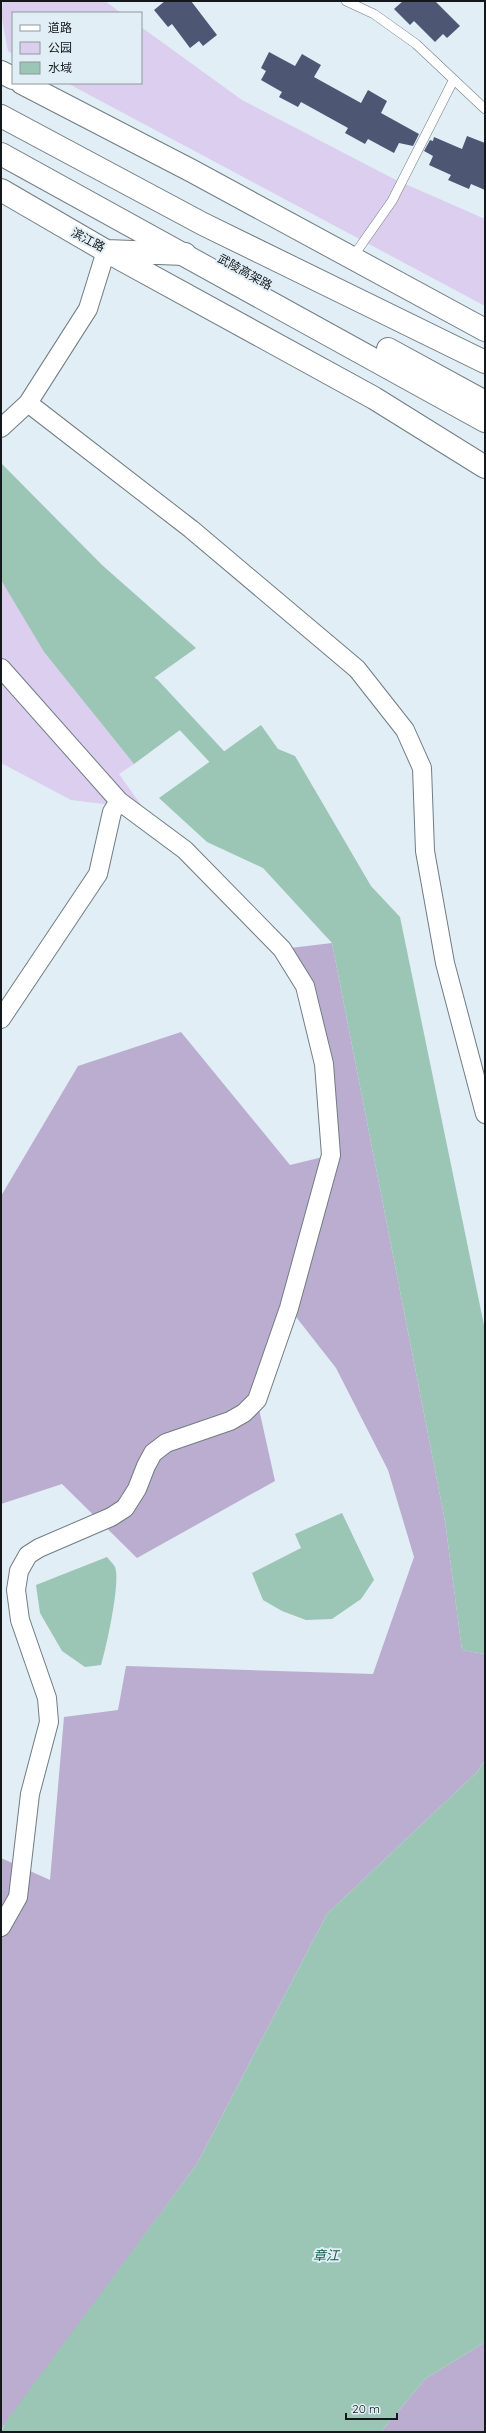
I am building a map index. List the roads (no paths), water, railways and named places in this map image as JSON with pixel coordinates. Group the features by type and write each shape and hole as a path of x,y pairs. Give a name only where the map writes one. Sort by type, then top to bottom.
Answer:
{"main road":[{"path":"1,72 12,78"},
{"path":"24,84 192,171 485,330"},
{"path":"5,118 203,224 485,362"},
{"name":"武陵高架路","path":"5,118 485,375"},
{"name":"武陵高架路","path":"1,151 153,222 485,402"},
{"path":"1,154 185,254 485,421"},
{"name":"滨江路","path":"1,190 106,251 185,254"},
{"path":"106,251 374,398 485,467"}],"street":[{"path":"1,428 28,403 88,309 106,251"},
{"path":"28,403 191,529 357,669 405,730 422,768 425,850 444,956 485,1114"},
{"path":"1,668 119,801 185,850 282,949 304,986 324,1064 331,1155 289,1308 257,1400 244,1413 230,1421 166,1443 153,1453 137,1489 124,1508 111,1517 39,1548 28,1555 19,1571 16,1590 20,1620 47,1698 49,1722 30,1794 18,1897 1,1927"},
{"path":"1,1019 98,874 112,812 119,801"}],"lane":[{"path":"346,1 374,14 416,44 453,81 485,109"},
{"path":"352,258 392,200 424,134 453,81"}],"water":[{"path":"1,463 102,565 196,648 151,680 184,727 134,764 44,652 1,580"},
{"path":"261,725 278,749 295,756 371,886 400,917 485,1330 485,1654 462,1650 445,1521 332,943 263,868 207,842 159,798"},
{"path":"342,1513 374,1580 361,1599 332,1619 306,1620 282,1611 263,1600 252,1573 301,1548 295,1534"},
{"path":"107,1557 115,1567 116,1575 115,1600 109,1631 101,1665 85,1667 62,1651 40,1613 36,1585"},
{"name":"章江","path":"485,1760 485,2342 425,2379 381,2432 1,2432 7,2420 197,2164 327,1914 477,1772"}],"waterway":[{"path":"151,686 233,774"}]}
